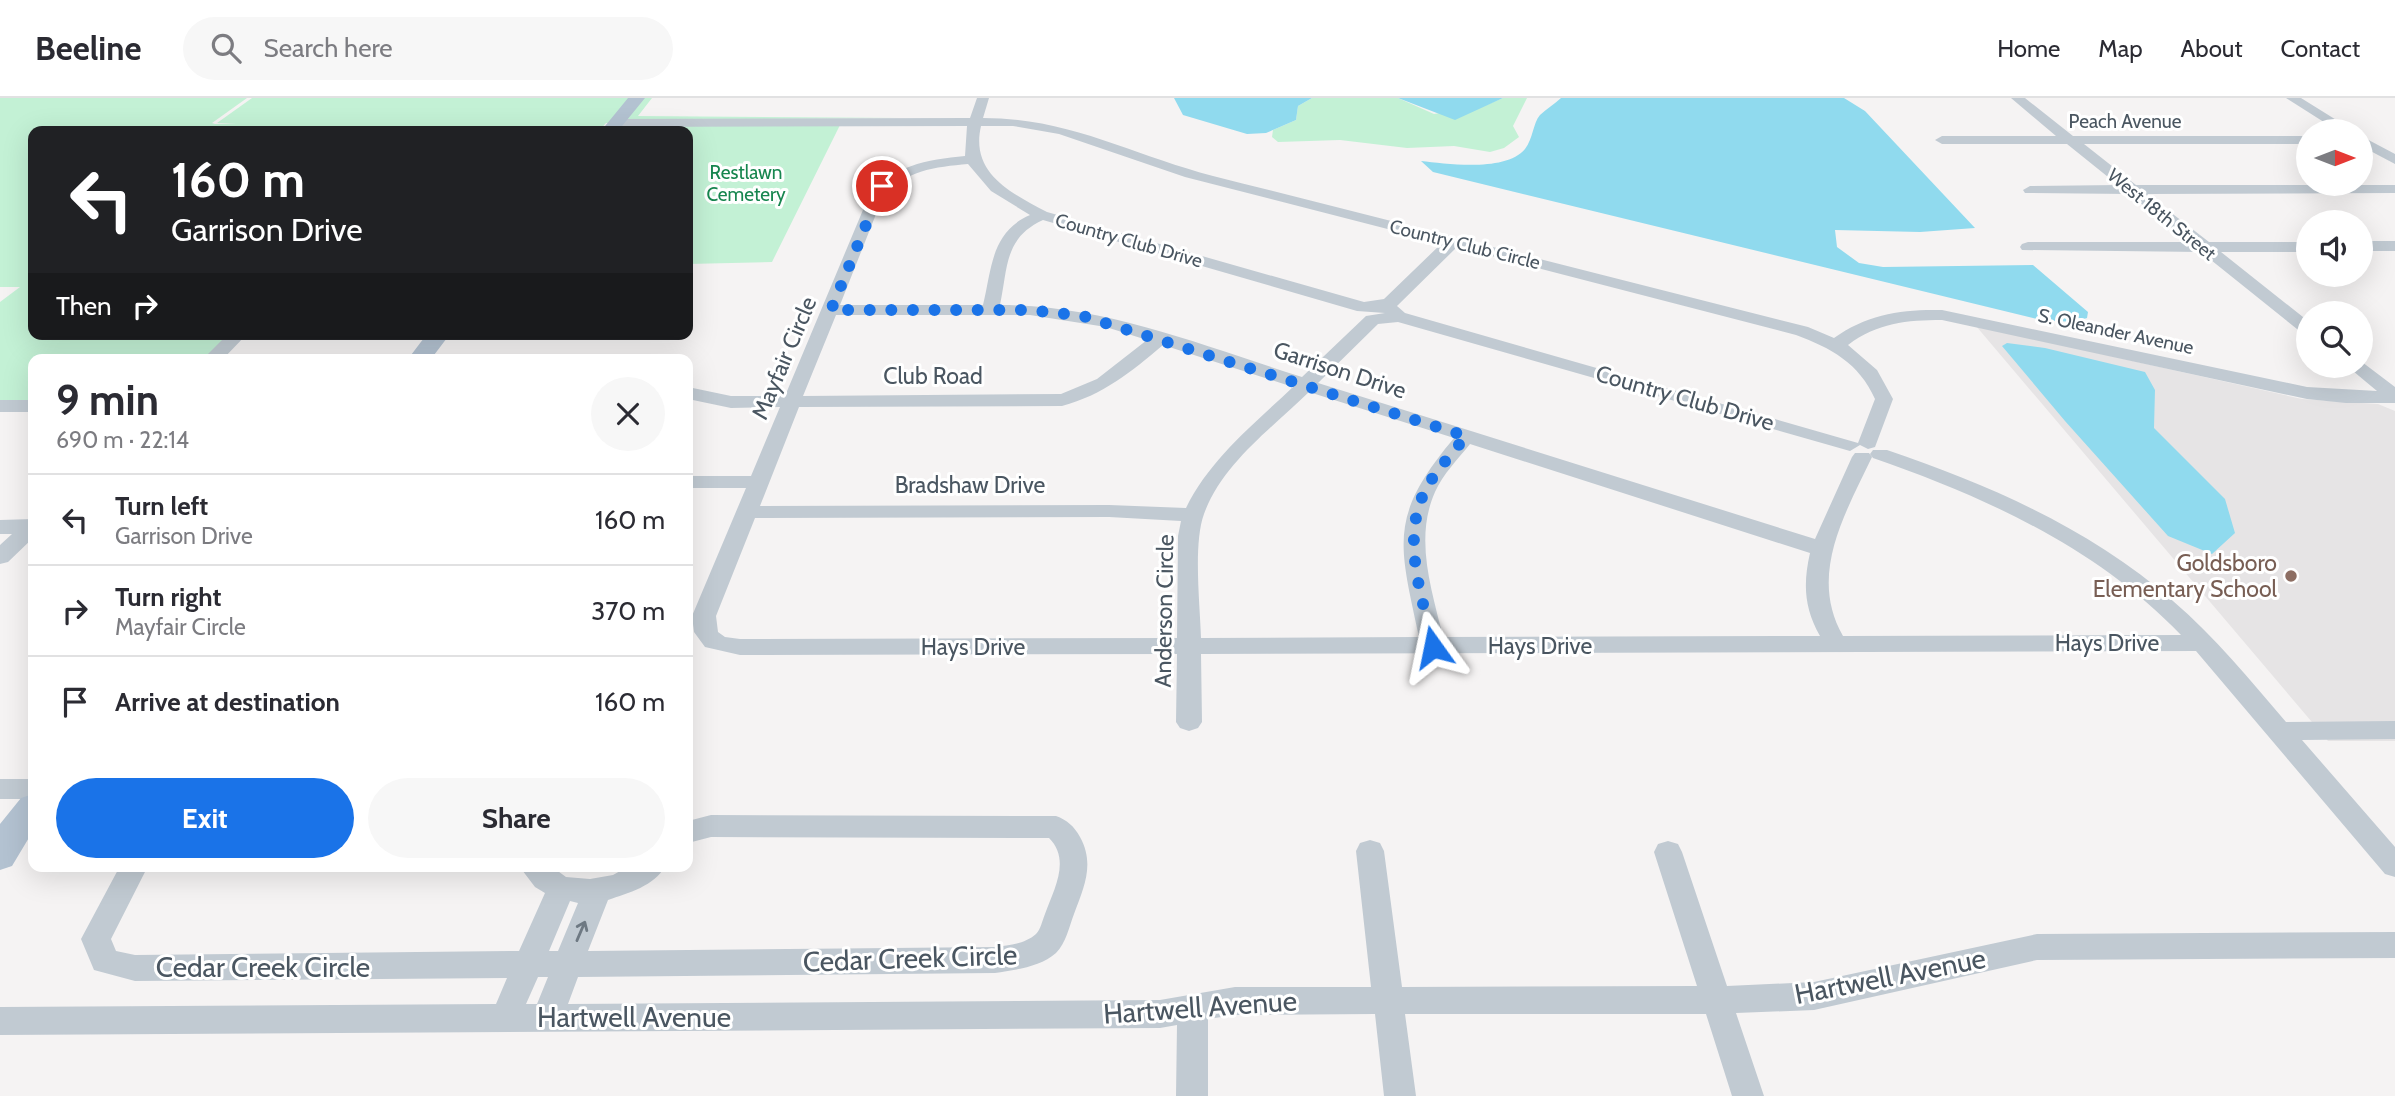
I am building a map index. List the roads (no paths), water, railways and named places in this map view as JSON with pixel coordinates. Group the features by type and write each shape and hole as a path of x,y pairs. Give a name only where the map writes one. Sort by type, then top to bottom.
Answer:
{"main road":[{"path":"613,126 637,98"},
{"path":"423,354 434,340"},
{"path":"0,856 12,833 28,813"},
{"path":"0,866 28,842"}],"street":[{"path":"974,159 971,143 983,98"},
{"name":"West 18th Street","path":"2017,98 2296,320"},
{"path":"2292,98 2327,119"},
{"name":"Country Club Circle","path":"693,126 1013,122 1062,130 1190,174 1802,331 1836,345 1863,364 1877,380 1884,399 1822,549 1816,571 1818,608 1837,645"},
{"name":"Peach Avenue","path":"1942,140 2296,140"},
{"path":"2373,147 2395,160"},
{"name":"Country Club Drive","path":"974,159 988,180 1002,192 1042,215 1865,450 1971,487 2064,534 2146,590 2203,643 2279,730 2385,842 2395,866"},
{"name":"Mayfair Circle","path":"710,639 704,628 705,617 882,186 924,166 974,159"},
{"path":"2030,190 2395,189"},
{"path":"990,310 1006,241 1020,225 1042,215"},
{"name":"Anderson Circle","path":"1189,722 1189,537 1193,515 1208,484 1231,457 1454,242"},
{"path":"2373,246 2395,246"},
{"path":"2028,247 2296,247"},
{"path":"2373,250 2395,262"},
{"name":"Garrison Drive","path":"831,310 990,310 1055,312 1083,316 1160,338 1822,549"},
{"name":"S. Oleander Avenue","path":"1836,345 1878,319 1904,314 1942,315 2307,393 2346,397 2395,396"},
{"name":"Club Road","path":"693,394 731,402 1062,400 1087,394 1105,385 1160,338"},
{"path":"217,354 232,340"},
{"path":"2372,378 2395,396"},
{"path":"0,407 28,406"},
{"path":"1433,647 1412,540 1417,512 1425,490 1466,436"},
{"path":"693,482 759,482"},
{"name":"Bradshaw Drive","path":"747,512 1109,511 1193,515"},
{"path":"0,527 28,527"},
{"path":"0,557 28,532"},
{"name":"Hays Drive","path":"710,639 718,645 740,648 2203,643"},
{"path":"2279,730 2395,730"},
{"path":"0,789 28,789"},
{"name":"Cedar Creek Circle","path":"131,872 96,939 105,961 135,968 995,960 1029,954 1048,942 1074,880 1074,855 1067,836 1056,827 711,826 693,831"},
{"path":"1370,851 1400,1096"},
{"path":"1668,852 1748,1096"},
{"path":"538,872 546,881 561,889 598,889 637,878 644,872"},
{"path":"505,1018 561,889"},
{"path":"547,1017 598,889"},
{"name":"Hartwell Avenue","path":"0,1021 1160,1014 1235,1001 1718,1000 1814,996 2037,947 2395,945"},
{"path":"1192,1096 1193,1008"}],"water":[{"path":"1174,98 1312,98 1298,106 1296,120 1266,133 1247,134 1183,115"},
{"path":"1398,98 1503,98 1455,120"},
{"path":"1561,98 1844,98 1865,111 1975,228 1920,232 1835,230 1837,247 1859,263 1883,267 2033,265 2088,312 2087,318 2074,322 2041,320 1433,172 1421,161 1476,165 1505,161 1525,149 1540,115"},
{"path":"2007,343 2045,348 2145,372 2155,390 2154,428 2225,499 2235,533 2212,554 2168,536 2002,346"}],"place":[{"name":"Goldsboro Elementary School","path":"2291,576"}],"park label":[{"name":"Restlawn Cemetery","path":"746,183"}]}
